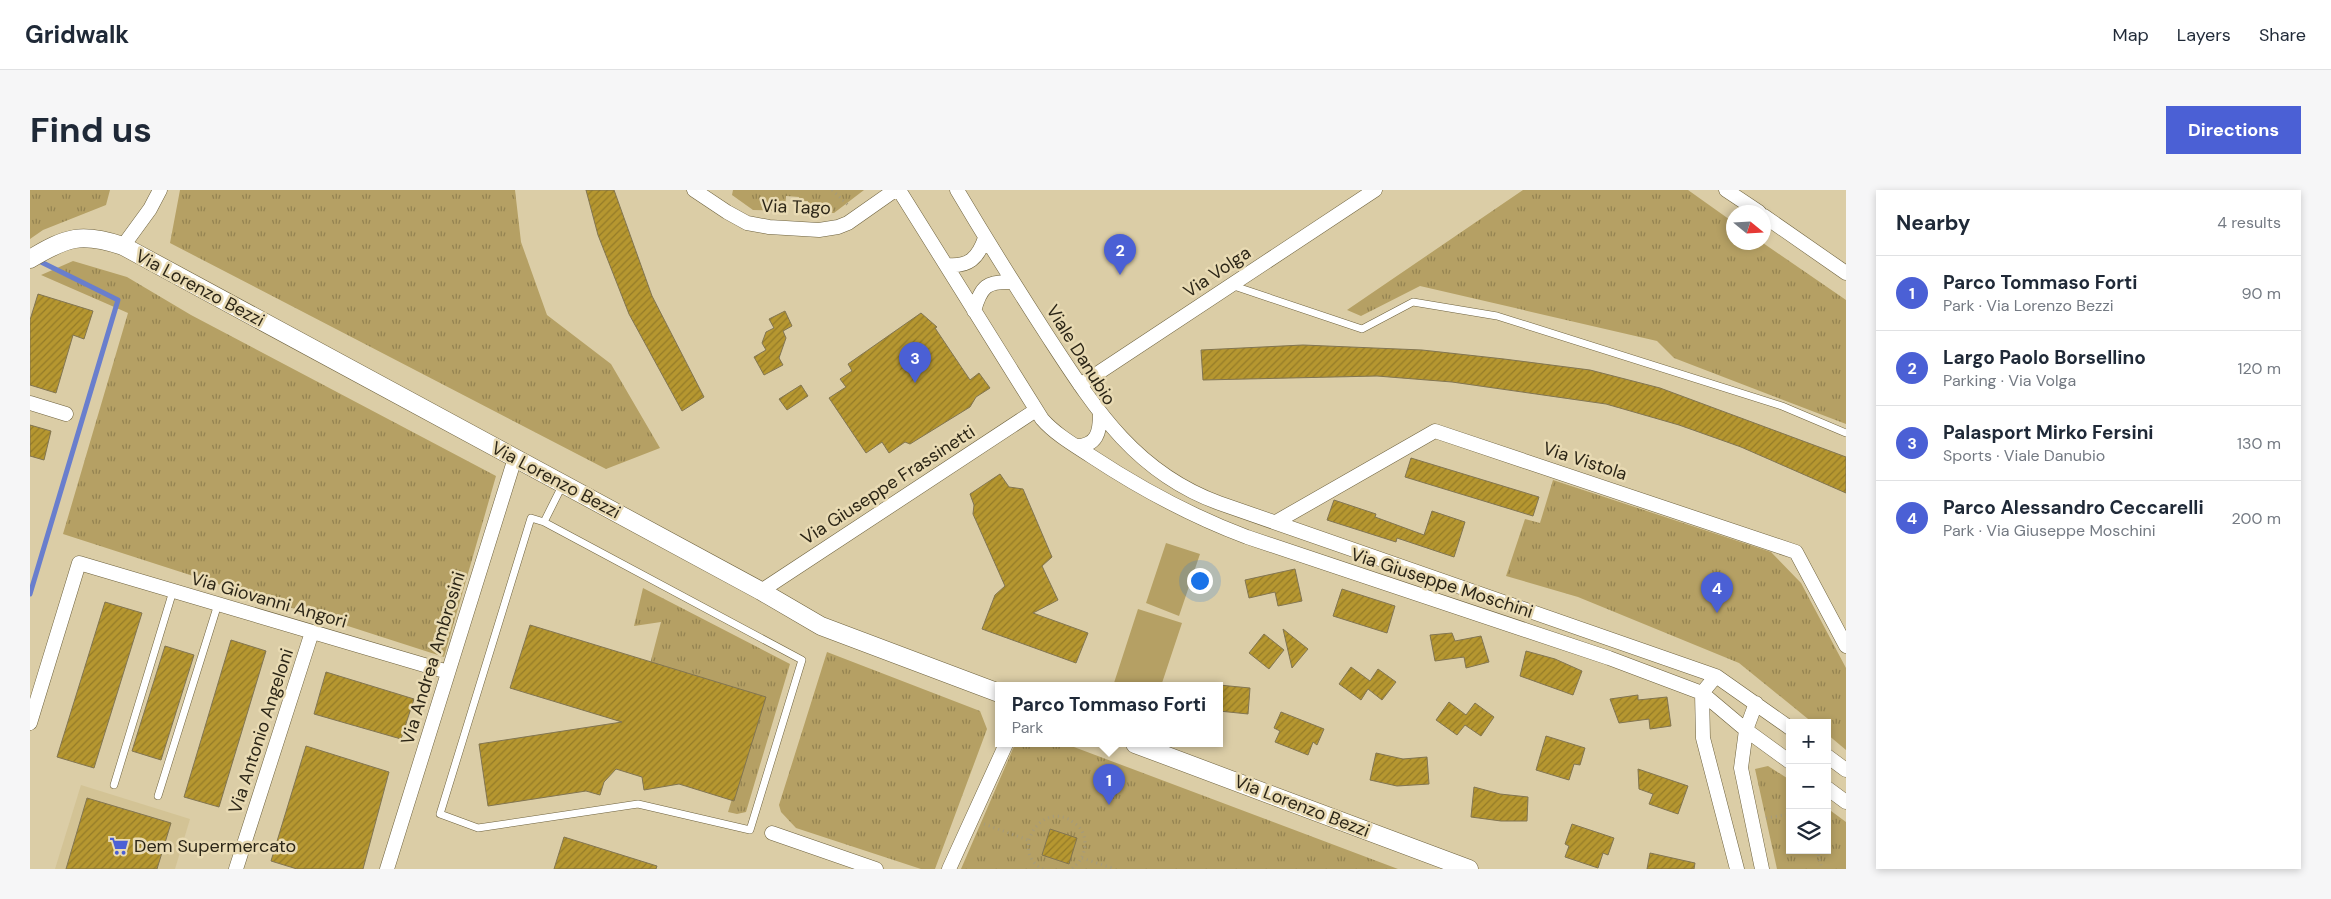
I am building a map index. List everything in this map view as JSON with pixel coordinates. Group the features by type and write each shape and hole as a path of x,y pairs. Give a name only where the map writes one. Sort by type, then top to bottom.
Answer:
{"street":[{"path":"123,246 150,209 160,190"},
{"name":"Via Tago","path":"694,190 733,216 755,225 823,230 838,227 857,217 895,190"},
{"path":"899,190 1036,410 1047,424 1076,446"},
{"name":"Viale Danubio","path":"957,190 1012,282 1100,414 1099,432 1095,440 1087,445 1076,446"},
{"name":"Via Volga","path":"1080,385 1375,190"},
{"path":"1726,190 1748,205"},
{"path":"1771,221 1846,273"},
{"name":"Via Lorenzo Bezzi","path":"35,256 70,238 98,238 123,246 761,591 821,626 995,691"},
{"path":"947,265 960,266 973,260 981,250 985,238"},
{"path":"974,311 979,296 986,286 996,282 1012,282"},
{"path":"30,403 66,414"},
{"name":"Via Giuseppe Frassinetti","path":"761,591 1036,410"},
{"name":"Via Giuseppe Moschini","path":"1100,414 1131,449 1177,485 1207,499 1716,676 1786,725"},
{"name":"Via Vistola","path":"1276,522 1435,431 1796,552 1846,646"},
{"name":"Via Giuseppe Moschini","path":"1076,446 1148,492 1228,530 1609,658 1702,693 1746,730 1786,759"},
{"name":"Via Andrea Ambrosini","path":"387,869 515,458"},
{"name":"Via Giovanni Angori","path":"30,723 79,563 448,672"},
{"name":"Via Antonio Angeloni","path":"236,869 312,632"},
{"path":"1716,676 1702,693 1703,738 1737,869"},
{"path":"1756,703 1746,730 1741,768 1762,869"},
{"path":"949,869 1005,747"},
{"name":"Via Lorenzo Bezzi","path":"1143,747 1469,869"},
{"path":"1831,759 1846,770"},
{"path":"1831,791 1846,802"},
{"path":"772,833 876,869"}],"lane":[{"path":"1230,285 1362,328 1414,302 1497,316 1782,406 1846,433"},
{"path":"544,522 563,484"},
{"path":"532,518 544,522 802,660 750,830 638,804 478,828 440,814 532,518"},
{"path":"114,785 173,591"},
{"path":"158,796 218,604"}],"path":[{"path":"832,190 857,217"},
{"path":"1751,821 1786,815"},
{"path":"1043,869 1032,859 1028,850 1028,840 1036,824 1048,817 1068,818 1076,824 1085,839 1082,858 1071,869"},
{"path":"972,819 1028,840"},
{"path":"1818,854 1822,869"},
{"path":"1082,858 1114,869"}],"shaded area":[{"name":"Dem Supermercato","path":"81,785 190,819 175,869 55,869"}],"green space":[{"path":"30,190 110,190 106,205 43,230 30,239"},
{"path":"180,190 515,190 521,242 547,315 611,364 660,448 606,469 170,243"},
{"path":"733,190 864,190 834,213 807,212 808,201 799,201 799,197 786,196 785,211 753,210 732,195"},
{"path":"1523,190 1688,190 1726,217 1726,250 1771,250 1771,248 1846,300 1846,424 1674,358 1657,341 1420,286 1361,316 1347,310"},
{"path":"73,261 127,277 191,315 496,476 444,657 63,534 128,313 41,275"},
{"path":"1553,480 1771,552 1801,583 1846,668 1846,750 1831,737 1831,719 1808,719 1739,663 1578,597 1506,576 1525,519 1540,523"},
{"path":"1166,543 1200,554 1179,616 1146,603"},
{"path":"1700,570 1740,583 1731,608 1692,595"},
{"path":"643,588 790,664 746,812 737,814 728,812 762,701 650,664 661,622 634,626"},
{"path":"1138,609 1182,623 1162,682 1114,682"},
{"path":"827,652 980,711 987,729 935,869 921,869 796,828 781,812 779,805"},
{"path":"1014,747 1074,747 1398,869 961,869"},
{"path":"1768,766 1786,777 1786,854 1831,854 1831,811 1846,822 1846,869 1777,869 1755,769"}],"building":[{"path":"586,190 614,190 652,296 704,397 682,411 629,314 598,235"},
{"path":"38,294 93,311 84,339 73,335 56,393 30,385 30,320"},
{"path":"785,311 792,326 783,331 786,338 779,358 783,365 764,375 754,357 766,350 762,343 766,332 774,328 769,319"},
{"path":"921,313 937,327 935,328 970,380 979,373 990,388 976,397 970,407 910,444 905,442 889,453 882,442 866,453 829,398 846,387 840,379 852,371 848,364"},
{"path":"1303,345 1422,350 1504,359 1590,370 1660,388 1846,457 1846,493 1741,447 1679,425 1606,404 1452,382 1377,376 1203,380 1201,350"},
{"path":"801,385 808,396 787,410 779,399"},
{"path":"30,425 51,431 44,460 30,456"},
{"path":"1411,458 1539,497 1533,516 1405,477"},
{"path":"1000,474 1009,487 1023,489 1052,557 1042,566 1058,600 1033,613 1088,633 1076,663 982,629 995,595 1005,586 973,514 974,505 970,494"},
{"path":"1334,500 1376,514 1375,517 1424,535 1432,511 1465,522 1454,557 1397,538 1396,542 1327,520"},
{"path":"1295,569 1302,601 1278,606 1275,592 1249,598 1245,580"},
{"path":"1342,589 1395,606 1387,633 1333,616"},
{"path":"105,602 142,613 94,768 57,757"},
{"path":"530,625 766,697 734,801 679,784 644,790 642,777 616,769 604,782 600,795 586,791 488,806 479,744 622,722 510,688"},
{"path":"1283,629 1308,649 1292,668"},
{"path":"1452,633 1455,641 1481,636 1489,662 1466,668 1464,657 1435,661 1430,635"},
{"path":"1264,634 1284,650 1269,669 1249,653"},
{"path":"231,640 266,651 219,807 184,797"},
{"path":"165,646 194,655 161,760 132,751"},
{"path":"1526,651 1555,659 1582,671 1573,695 1520,676"},
{"path":"1351,667 1370,681 1378,669 1396,682 1382,700 1368,689 1361,700 1339,684"},
{"path":"326,672 414,699 401,739 314,714"},
{"path":"1223,685 1250,688 1248,714 1223,711"},
{"path":"1638,695 1638,700 1667,697 1671,726 1650,729 1649,719 1619,723 1610,699"},
{"path":"1449,702 1466,715 1475,703 1494,717 1481,736 1465,725 1457,735 1436,720"},
{"path":"1281,712 1324,729 1317,745 1313,742 1308,755 1275,742 1280,731 1274,728"},
{"path":"1546,736 1585,748 1580,765 1574,764 1569,780 1536,770"},
{"path":"306,746 389,772 363,869 297,869 271,861"},
{"path":"1376,753 1403,759 1427,757 1429,784 1397,786 1370,780"},
{"path":"1638,769 1688,786 1678,814 1649,804 1653,794 1639,789"},
{"path":"1474,787 1500,794 1528,797 1527,821 1501,821 1471,817"},
{"name":"Dem Supermercato","path":"87,798 171,823 157,869 66,869"},
{"path":"1572,824 1614,838 1608,855 1603,853 1598,868 1565,857 1569,846 1565,844"},
{"path":"1050,829 1077,838 1069,864 1042,855"},
{"path":"564,837 657,866 656,869 554,869"},
{"path":"1650,853 1695,863 1694,869 1647,869"}],"waterway":[{"path":"30,594 118,300 37,260"}],"place":[{"name":"Largo Paolo Borsellino","path":"1120,275"},
{"name":"Palasport Mirko Fersini","path":"915,383"},
{"name":"Parco Alessandro Ceccarelli","path":"1717,613"},
{"name":"Parco Tommaso Forti","path":"1109,805"},
{"name":"Dem Supermercato","path":"119,846"}]}
